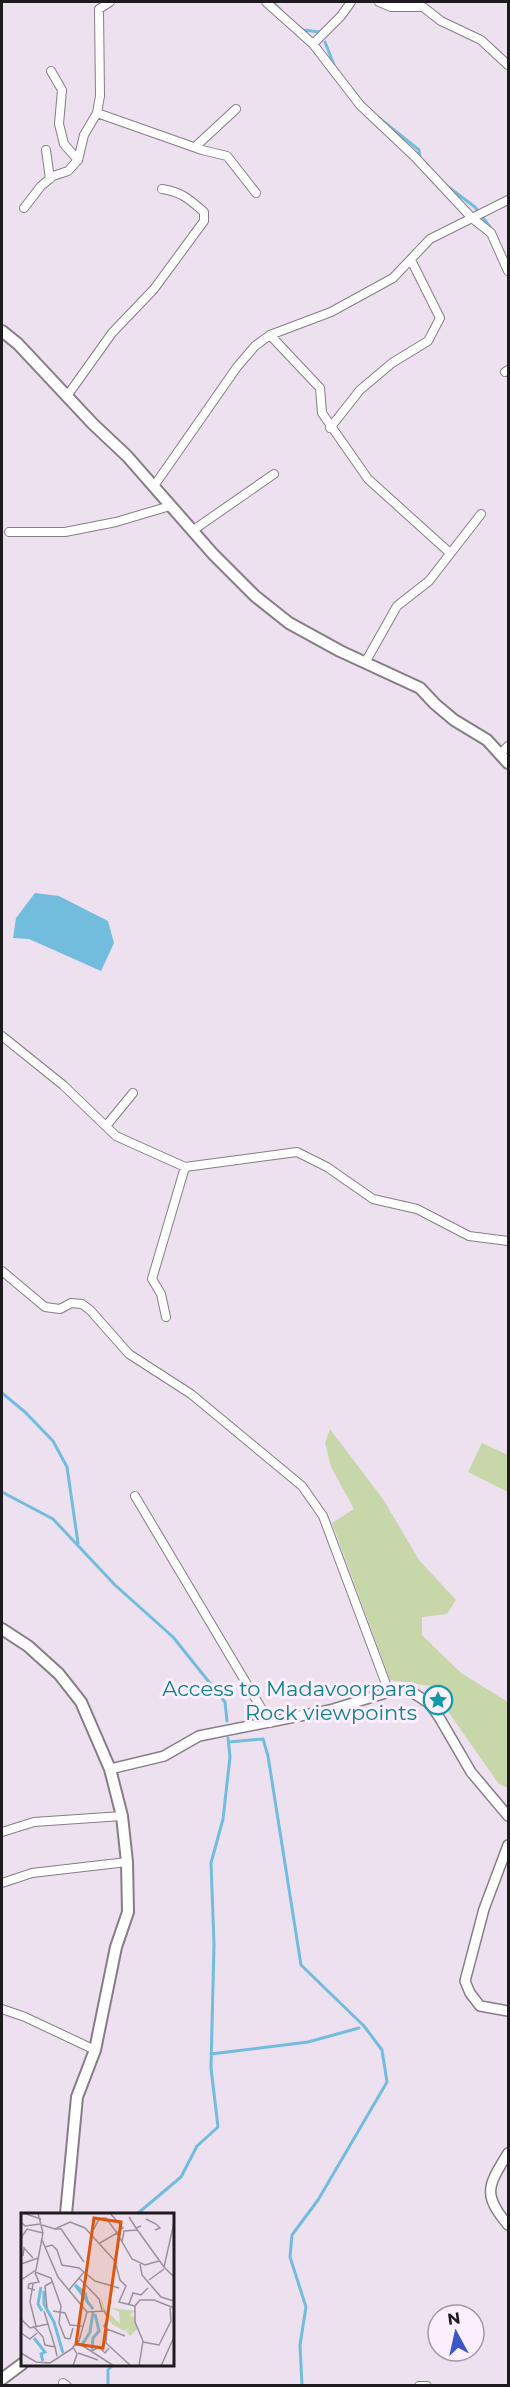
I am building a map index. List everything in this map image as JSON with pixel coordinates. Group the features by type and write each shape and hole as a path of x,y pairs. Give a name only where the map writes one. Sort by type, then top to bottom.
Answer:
{"main road":[{"path":"2,331 18,344 93,424 127,456 240,582 289,623 340,651 366,661 420,688 454,720 505,750 508,763"},
{"path":"2,1629 28,1646 59,1674 81,1702 110,1769 122,1816 127,1862 128,1912 116,1947 95,2050 77,2097 66,2213"},
{"path":"2,2379 21,2365"}],"street":[{"path":"24,208 41,186 68,171 78,160 84,135 98,113 100,96 99,9 110,2"},
{"path":"266,2 313,44 360,105 414,156 472,218 491,233 508,271"},
{"path":"313,44 341,16 351,2"},
{"path":"379,2 391,7 423,7 441,21 481,40 508,65"},
{"path":"51,71 62,90 59,124 64,144 78,160"},
{"path":"195,147 236,109"},
{"path":"98,113 195,147 228,156 256,193"},
{"path":"46,150 50,179"},
{"path":"67,396 112,333 154,289 204,221 204,212 191,200 178,191 162,189"},
{"path":"154,486 237,367 255,346 270,335 331,312 371,291 393,278 430,239 508,200"},
{"path":"330,428 360,390 392,363 428,341 440,318 411,260"},
{"path":"270,335 320,388 322,413 330,428 368,479 450,553"},
{"path":"192,531 274,474"},
{"path":"9,532 65,532 116,522 170,506"},
{"path":"366,661 397,606 429,581 481,514"},
{"path":"2,1036 63,1085 116,1136 185,1167 297,1152 327,1167 373,1199 417,1209 469,1236 508,1241"},
{"path":"106,1126 133,1093"},
{"path":"166,1317 161,1294 152,1279 185,1167"},
{"path":"2,1271 45,1307 52,1310 60,1309 71,1303 82,1304 129,1354 191,1394 302,1486 323,1516 389,1692"},
{"path":"135,1496 270,1723"},
{"path":"110,1769 164,1756 198,1736 330,1710 389,1692 404,1690 430,1704 471,1772 508,1816"},
{"path":"2,1832 34,1822 122,1816"},
{"path":"508,1845 484,1909 465,1981 470,1993 480,2006 508,2011"},
{"path":"2,1883 32,1873 127,1862"},
{"path":"2,2009 25,2017 95,2050"},
{"path":"508,2153 493,2176 490,2186 494,2206 508,2224"},
{"path":"419,2385 427,2385"}],"green space":[{"path":"330,1429 383,1499 419,1560 456,1600 447,1614 422,1617 422,1635 461,1673 508,1702 508,1788 499,1784 430,1686 390,1680 332,1523 354,1509 331,1467 325,1443"},
{"path":"482,1443 508,1455 508,1492 468,1472"}],"water":[{"path":"35,893 59,896 108,921 114,943 101,971 29,939 13,938 16,918"}],"waterway":[{"path":"273,2 289,19"},
{"path":"299,27 303,30 320,32"},
{"path":"325,42 334,65"},
{"path":"352,89 361,101"},
{"path":"374,114 419,150 420,158 434,173"},
{"path":"447,186 475,207 493,231"},
{"path":"2,1393 25,1412 53,1441 67,1467 78,1543"},
{"path":"2,1492 53,1519 115,1585 173,1637 225,1702 227,1721"},
{"path":"138,2213 181,2177 197,2146 218,2127 211,2068 214,1944 211,1863 223,1819 230,1757 228,1738"},
{"path":"229,1742 263,1739 268,1756 301,1965 364,2026 382,2050 387,2082 318,2200 292,2235 290,2257 306,2307 300,2345 302,2386"},
{"path":"211,2054 308,2042 359,2028"},
{"path":"108,2386 108,2370 112,2366"}],"place":[{"name":"Access to Madavoorpara Rock viewpoints","path":"438,1700"}]}
